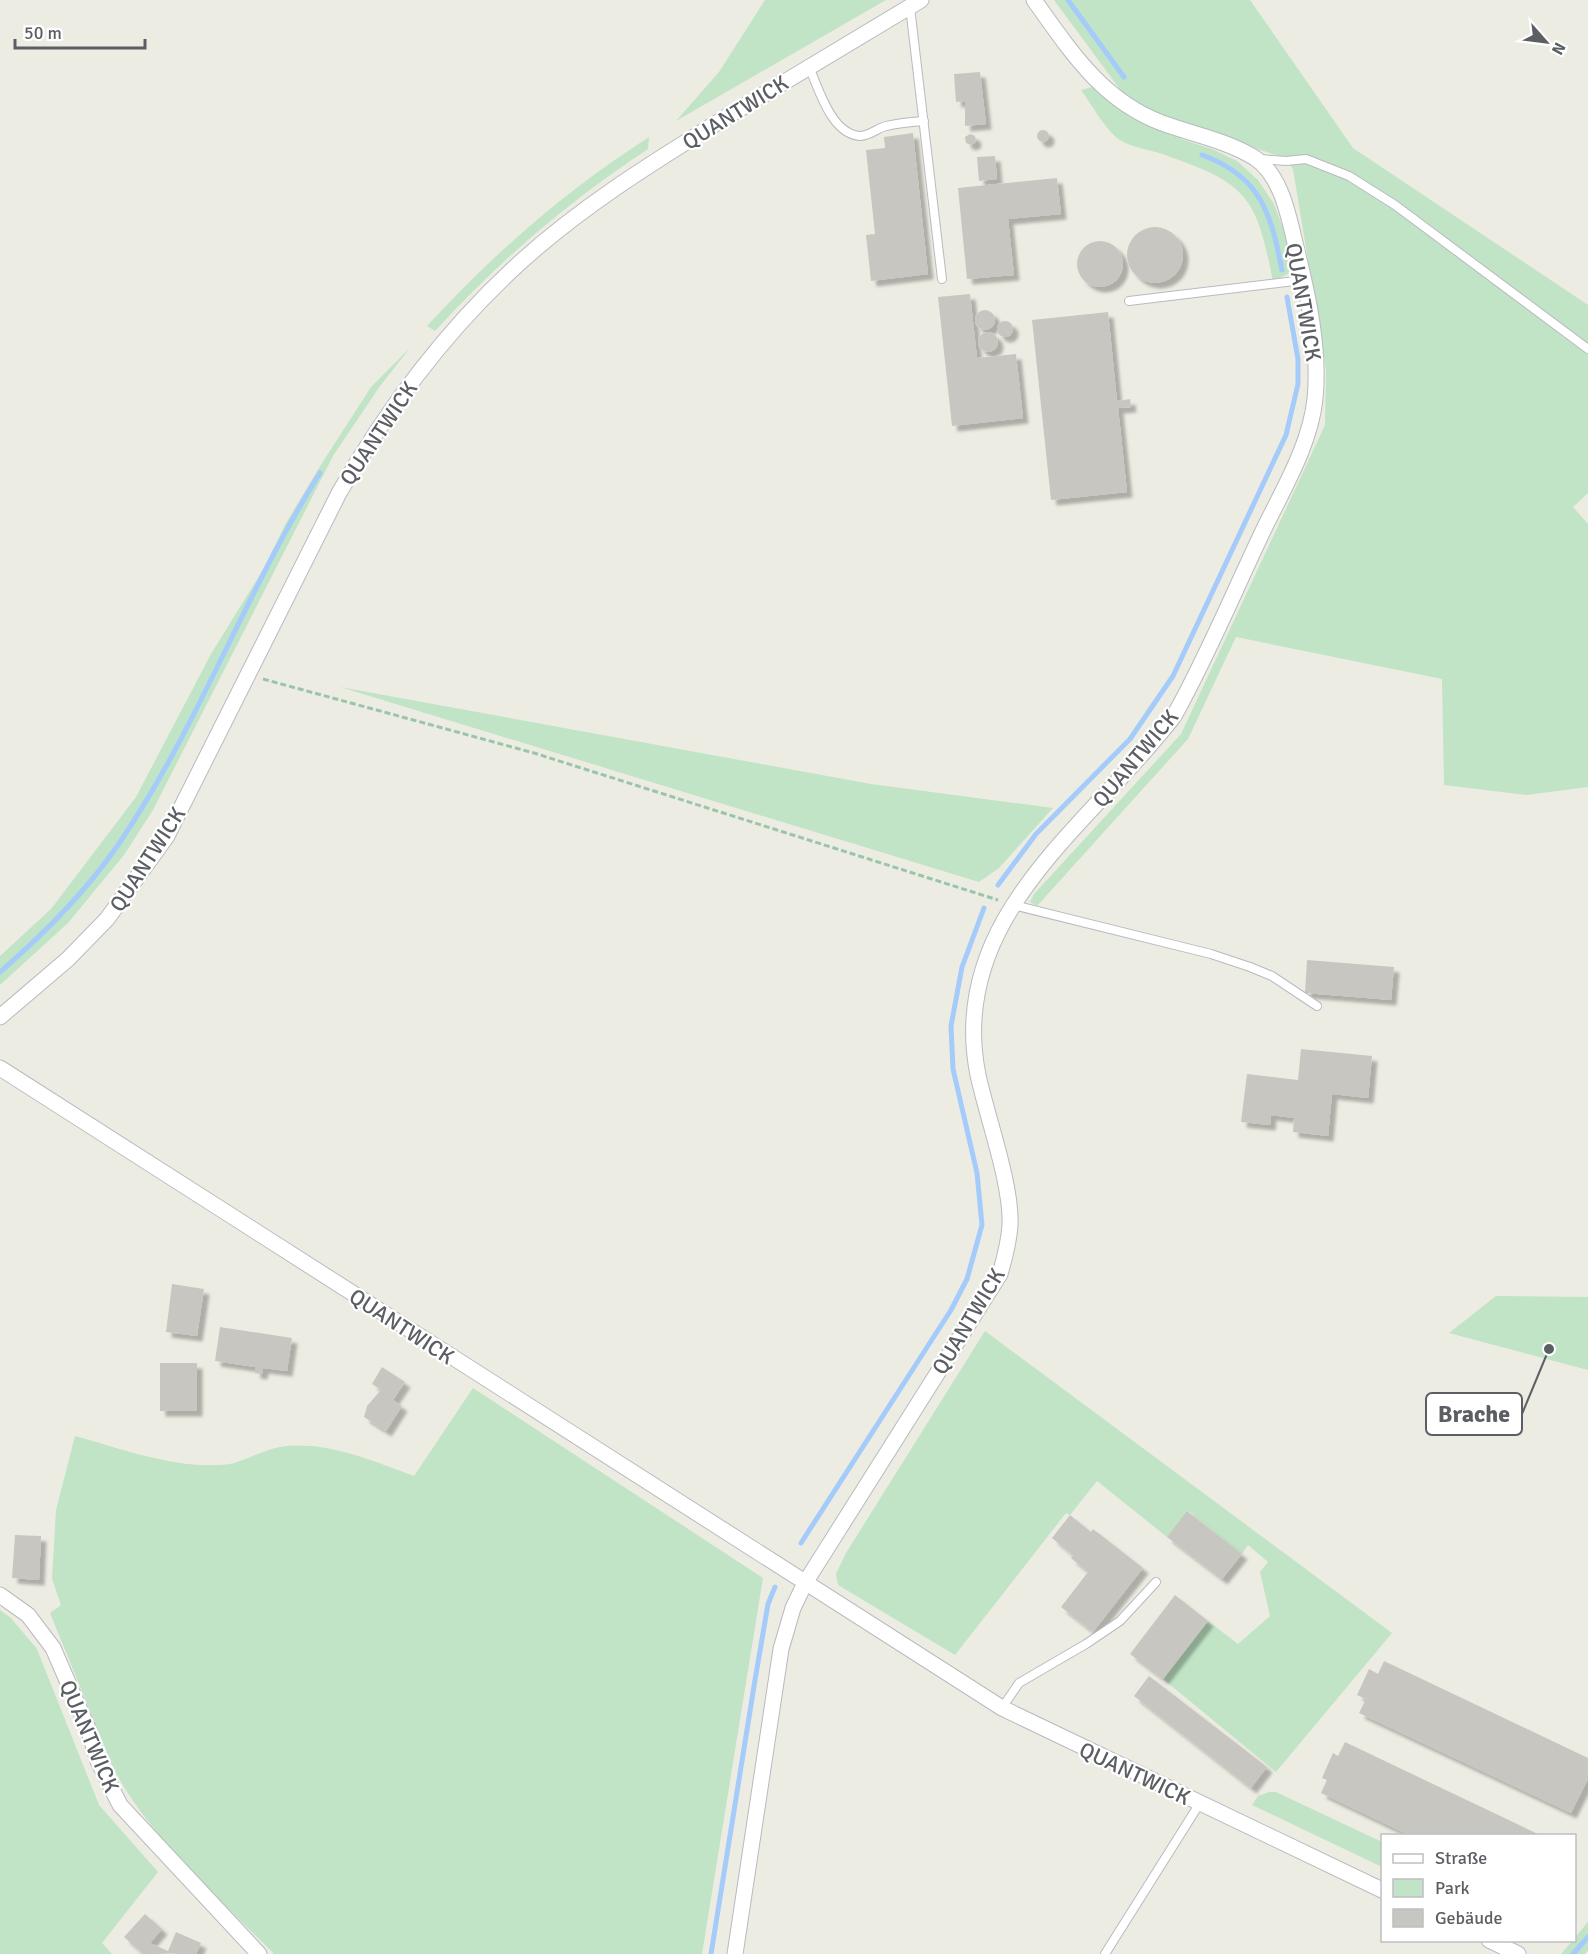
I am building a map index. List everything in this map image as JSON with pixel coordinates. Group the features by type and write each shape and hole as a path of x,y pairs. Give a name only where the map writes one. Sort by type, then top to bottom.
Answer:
{"street":[{"path":"1034,0 1083,68 1098,84 1131,109 1256,159"},
{"name":"QUANTWICK","path":"0,1017 68,959 107,919 137,881 167,836 339,493 368,442 452,330 514,268 593,203 809,67 916,3"},
{"name":"QUANTWICK","path":"735,1954 781,1649 793,1608 804,1583 1000,1274 1008,1248 1010,1222 1006,1192 986,1112 973,1041 980,982 992,946 1011,904 1053,851 1156,740 1174,716 1189,690 1295,462 1312,417 1317,373 1303,280 1286,208 1278,187 1256,159"},
{"name":"QUANTWICK","path":"0,1068 1002,1708 1381,1889"},
{"name":"QUANTWICK","path":"0,1595 28,1615 52,1648 88,1731 98,1761 120,1804 259,1954"},
{"path":"1491,1942 1518,1954"}],"lane":[{"path":"916,3 924,121 942,279"},
{"path":"809,67 830,112 840,126 852,133 862,136 890,125 924,121"},
{"path":"1256,159 1286,161 1306,159 1349,176 1395,205 1588,349"},
{"path":"1130,301 1303,280"},
{"path":"1011,904 1241,964 1272,976 1317,1006"},
{"path":"1002,1708 1019,1683 1086,1644 1120,1621 1156,1582"},
{"path":"1105,1954 1200,1803"}],"path":[{"path":"248,675 534,753 1011,904"}],"green space":[{"path":"765,0 886,0 676,121 719,72"},
{"path":"1054,0 1250,0 1353,148 1588,305 1588,346 1412,212 1345,170 1305,155 1285,158 1168,120 1130,103"},
{"path":"1092,87 1129,112 1176,131 1181,139 1212,149 1237,161 1258,180 1274,204 1284,231 1292,269 1290,273 1273,281 1261,230 1244,197 1231,185 1193,165 1127,144 1117,138 1081,90"},
{"path":"649,137 648,149 590,190 536,233 484,280 435,331 427,326 478,273 559,201"},
{"path":"1305,163 1344,178 1406,218 1588,355 1588,493 1573,507 1588,524 1588,787 1527,795 1444,785 1442,679 1236,637 1188,739 1037,906 1030,902 1034,894 1181,734 1325,425 1326,370 1293,169 1289,164"},
{"path":"410,348 380,386 333,456 153,810 124,855 68,923 0,985 0,956 51,909 136,797 211,654 264,568 286,523 317,471 371,387"},
{"path":"340,687 871,784 1053,808 999,868 979,882"},
{"path":"1496,1296 1588,1297 1588,1370 1449,1333"},
{"path":"985,1331 1392,1633 1276,1772 1163,1679 1208,1621 1238,1644 1270,1616 1260,1572 1268,1562 1248,1545 1242,1554 1188,1511 1167,1537 1097,1481 1070,1515 1066,1513 955,1655 838,1585 836,1574 846,1553"},
{"path":"473,1388 763,1578 702,1954 274,1954 167,1845 130,1796 114,1770 50,1613 61,1605 52,1579 56,1510 75,1436 153,1458 201,1465 233,1463 280,1447 314,1446 365,1458 414,1476"},
{"path":"0,1610 11,1618 37,1649 99,1805 158,1872 102,1943 112,1954 0,1954"},
{"path":"1276,1792 1381,1842 1381,1867 1252,1805 1258,1796"},
{"path":"1588,1922 1588,1950 1585,1954 1561,1954 1571,1942 1576,1942 1576,1936"}],"building":[{"path":"980,72 986,124 965,126 965,101 956,102 954,74"},
{"path":"1045,130 1049,136 1045,142 1041,142 1037,134"},
{"path":"913,133 928,274 871,281 866,235 875,234 866,150 885,148 884,137"},
{"path":"970,134 975,136 976,142 971,145 966,143 965,137"},
{"path":"995,156 997,179 979,181 977,157"},
{"path":"1057,178 1061,214 1008,219 1014,275 967,279 958,188"},
{"path":"1155,227 1166,229 1175,235 1181,244 1183,255 1181,266 1175,275 1166,281 1155,283 1144,281 1135,275 1129,266 1127,255 1129,244 1135,235 1144,229"},
{"path":"1100,241 1116,248 1123,264 1116,280 1100,287 1084,280 1077,264 1084,248"},
{"path":"970,294 977,358 1016,354 1023,418 952,426 938,297"},
{"path":"985,310 992,313 995,320 992,327 985,330 978,327 975,320 978,313"},
{"path":"1108,312 1117,401 1130,399 1131,407 1118,408 1127,492 1051,500 1032,320"},
{"path":"1002,321 1008,321 1013,329 1011,335 1002,337 997,332 997,326"},
{"path":"988,332 995,335 998,342 995,349 988,352 981,349 978,342 981,335"},
{"path":"1307,960 1394,967 1391,1000 1305,993"},
{"path":"1301,1049 1372,1056 1368,1098 1332,1094 1328,1136 1293,1132 1294,1118 1271,1115 1270,1125 1241,1122 1247,1074 1298,1080"},
{"path":"172,1284 204,1289 197,1336 166,1332"},
{"path":"220,1327 292,1338 287,1371 263,1368 262,1374 255,1373 255,1367 215,1361"},
{"path":"160,1363 197,1363 197,1411 160,1411"},
{"path":"382,1367 405,1382 393,1400 402,1406 386,1431 364,1417 367,1406 381,1390 372,1384"},
{"path":"1187,1511 1242,1554 1222,1579 1167,1537"},
{"path":"1070,1515 1091,1532 1093,1529 1143,1568 1093,1632 1061,1607 1088,1572 1071,1558 1073,1555 1052,1538"},
{"path":"15,1535 41,1536 39,1580 12,1578"},
{"path":"1175,1595 1208,1621 1163,1679 1130,1654"},
{"path":"1384,1661 1588,1758 1588,1779 1571,1813 1359,1713 1366,1699 1357,1695 1369,1669 1378,1674"},
{"path":"1149,1676 1267,1767 1251,1788 1134,1696"},
{"path":"1345,1742 1538,1834 1407,1834 1321,1793 1327,1780 1322,1778 1333,1753 1338,1756"},
{"path":"145,1914 162,1929 150,1943 168,1951 176,1932 201,1943 196,1954 142,1953 124,1937"}],"waterway":[{"path":"1068,0 1124,77"},
{"path":"1202,155 1238,174 1260,199 1273,231 1282,270"},
{"path":"998,885 1036,834 1130,739 1173,676 1286,435 1298,384 1298,359 1287,297"},
{"path":"0,972 32,943 92,880 147,800 173,754 268,565 320,473"},
{"path":"801,1543 951,1310 967,1279 982,1225 977,1173 953,1069 951,1026 962,967 984,908"},
{"path":"711,1954 768,1604 775,1587"},
{"path":"1573,1954 1588,1937"}],"place":[{"name":"Brache","path":"1549,1349"}]}
